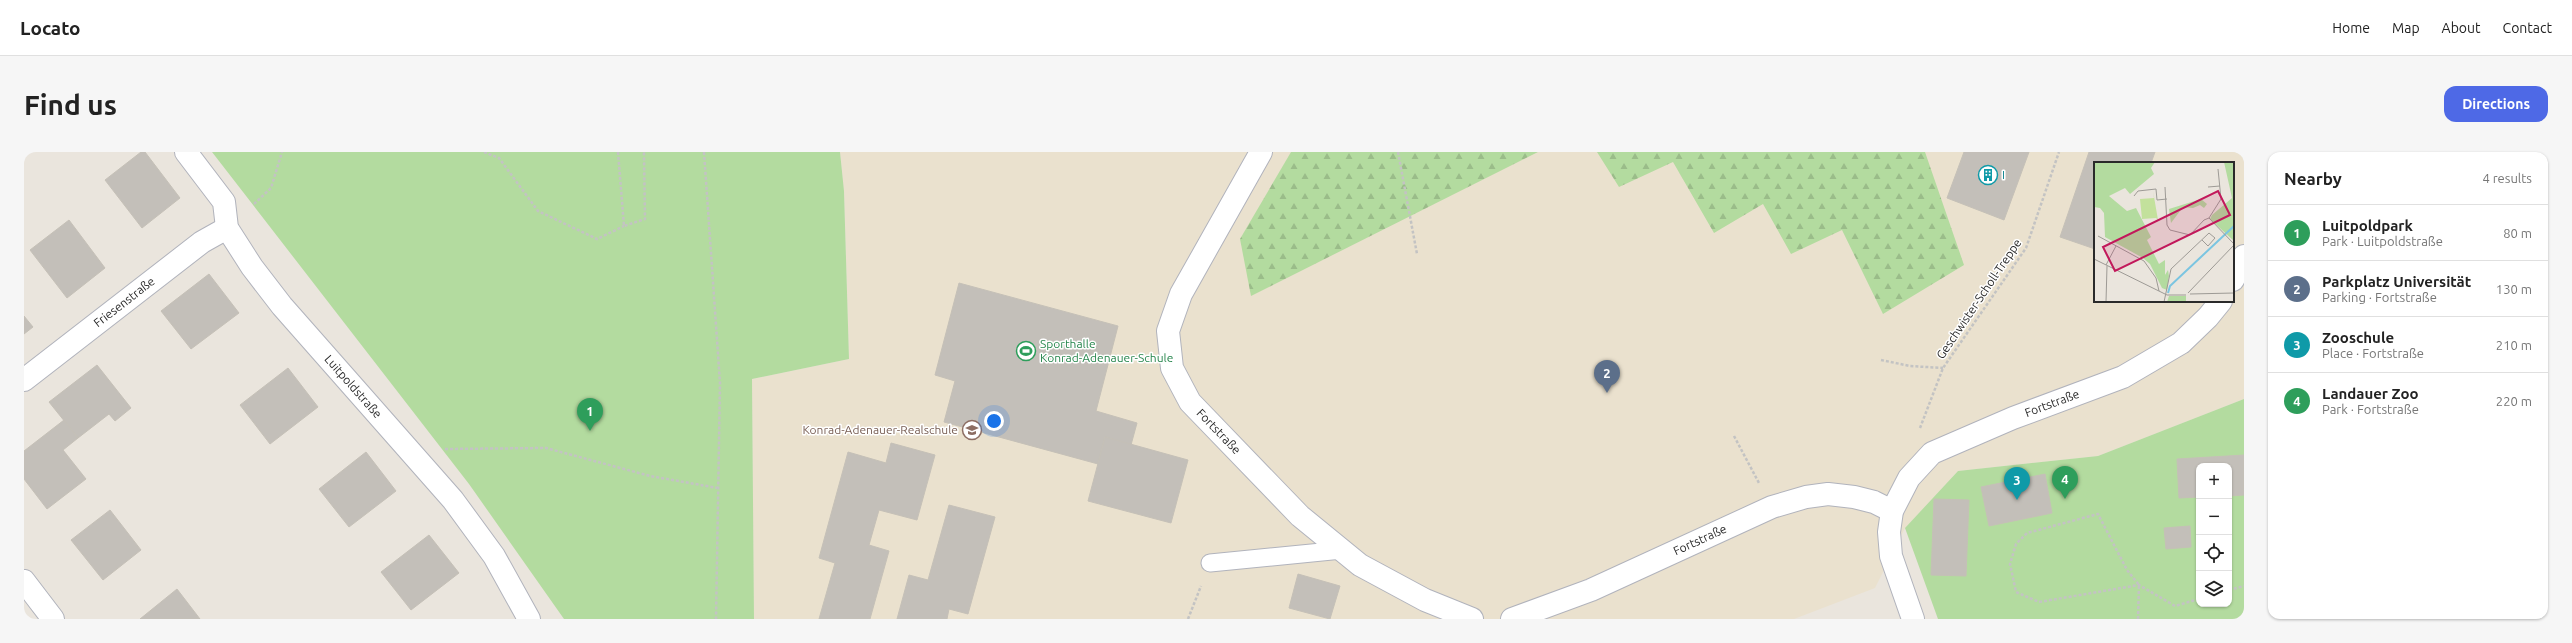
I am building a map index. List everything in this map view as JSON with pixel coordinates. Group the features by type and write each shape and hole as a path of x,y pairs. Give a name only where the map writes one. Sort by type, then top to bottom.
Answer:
{"street":[{"name":"Luitpoldstraße","path":"186,152 224,202 227,228 282,306 453,500 494,556 529,619"},
{"name":"Fortstraße","path":"1261,152 1181,294 1168,331 1172,368 1190,402 1300,516 1360,565 1425,600 1472,619"},
{"name":"Friesenstraße","path":"24,380 202,242 227,228"},
{"path":"2234,278 2244,256"},
{"name":"Fortstraße","path":"1914,619 1891,556 1889,532 1892,511 1908,478 1932,453 2013,418 2123,376 2181,344 2208,317 2220,302"},
{"name":"Fortstraße","path":"1512,619 1591,590 1772,507 1806,497 1828,494 1854,497 1874,502 1892,511"},
{"path":"24,582 54,619"}],"lane":[{"path":"1210,563 1342,550"}],"path":[{"path":"227,228 271,188 282,152"},
{"path":"484,152 499,158 538,211 597,239 624,226 645,219 644,152"},
{"path":"618,152 624,226"},
{"path":"704,152 720,383 716,619"},
{"path":"1398,152 1417,254"},
{"name":"Geschwister-Scholl-Treppe","path":"1917,433 1943,368 2026,248 2060,152"},
{"path":"1881,360 1910,366 1943,368"},
{"path":"1734,436 1752,469"},
{"path":"419,460 431,449 546,448 650,476 718,488"},
{"path":"2139,585 2039,602 2016,592 2010,564 2016,544 2027,532 2098,514 2127,570 2139,585 2175,606 2196,600"},
{"path":"1188,619 1210,563"},
{"path":"2138,619 2139,585"},
{"path":"2232,589 2244,586"}],"shaded area":[{"path":"840,152 2244,152 2244,399 2098,456 1958,471 1905,528 1875,588 1794,619 754,619 752,379 849,359 844,191"}],"green space":[{"path":"212,152 840,152 844,191 849,359 752,379 754,619 564,619 469,484"},
{"path":"1291,152 1538,152 1251,296 1240,239"},
{"path":"1597,152 1925,152 1964,265 1883,314 1842,230 1791,254 1763,204 1714,233 1673,162 1619,187"},
{"path":"2244,399 2244,619 1938,619 1905,528 1958,471 2098,456"}],"building":[{"path":"141,152 145,152 180,198 142,228 105,180"},
{"name":"I","path":"1964,152 2029,152 2004,220 1947,198"},
{"path":"2089,152 2155,152 2151,162 2094,162 2094,249 2060,237"},
{"path":"69,220 105,268 67,298 30,250"},
{"path":"209,274 239,313 191,349 161,311"},
{"name":"Sporthalle Konrad-Adenauer-Schule","path":"959,283 1118,326 1096,411 1137,423 1131,445 1105,437 1098,464 944,422 955,381 935,375"},
{"path":"24,316 33,327 24,334"},
{"path":"97,365 131,408 115,421 109,414 78,438 49,402"},
{"path":"288,368 318,407 270,444 240,405"},
{"path":"64,420 78,438 63,450 86,479 47,509 24,479 24,451"},
{"path":"1105,437 1188,460 1171,523 1088,501"},
{"path":"891,443 935,455 917,520 879,510 869,545 889,551 870,619 819,619 835,563 819,558 848,452 886,463"},
{"path":"366,452 396,491 349,527 319,489"},
{"path":"2244,455 2244,495 2232,496 2232,463 2196,463 2196,497 2179,498 2177,459"},
{"path":"2045,474 2052,513 1989,526 1981,487"},
{"path":"1934,499 1969,500 1966,576 1931,575"},
{"path":"949,505 995,517 968,614 949,609 947,619 897,619 909,575 928,580"},
{"path":"110,510 141,550 103,580 71,540"},
{"path":"2190,526 2191,547 2166,549 2164,528"},
{"path":"429,535 459,573 411,610 381,572"},
{"path":"1298,574 1340,586 1330,619 1289,608"},
{"path":"177,589 200,619 140,619"}],"place":[{"name":"I","path":"1988,175"},
{"name":"Sporthalle Konrad-Adenauer-Schule","path":"1026,351"},
{"name":"Parkplatz Universität","path":"1607,393"},
{"name":"Konrad-Adenauer-Realschule","path":"972,430"},
{"name":"Luitpoldpark","path":"590,431"},
{"name":"Landauer Zoo","path":"2065,499"},
{"name":"Zooschule","path":"2017,500"}]}
